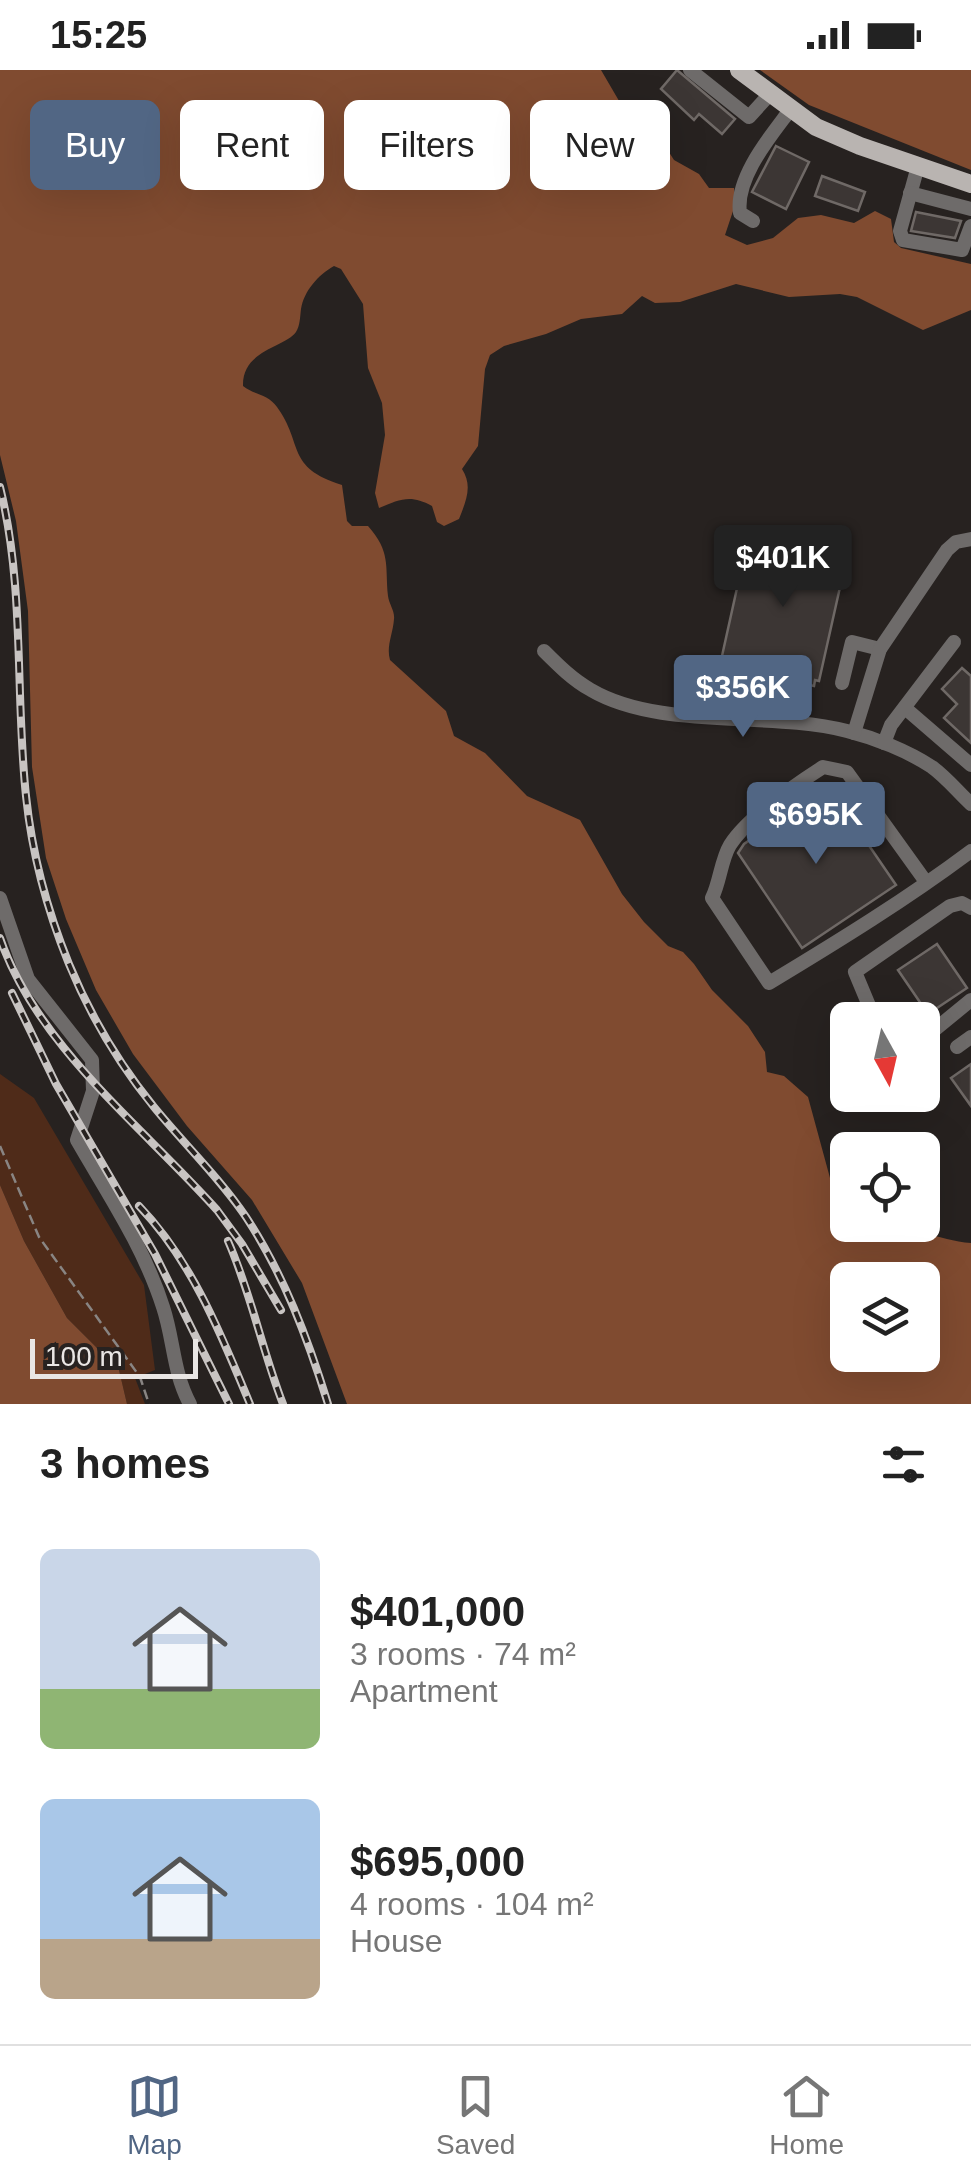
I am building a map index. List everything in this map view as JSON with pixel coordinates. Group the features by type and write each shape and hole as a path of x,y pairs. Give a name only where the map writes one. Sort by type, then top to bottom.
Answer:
{"main road":[{"path":"740,70 790,110 837,137 971,184"}],"street":[{"path":"690,70 749,117 769,95"},
{"path":"753,221 740,213 738,200 764,144 790,110"},
{"path":"918,166 900,231 903,240 962,250 971,226"},
{"path":"910,193 971,208"},
{"path":"854,733 880,649 947,550 956,542 971,539"},
{"path":"842,683 852,642 880,649"},
{"path":"884,743 891,725 954,642"},
{"path":"544,651 592,691 623,704 668,712 805,723 884,743 932,767 971,804"},
{"path":"905,708 971,768 954,788"},
{"path":"926,882 847,772 824,767 748,825 728,847 721,881 712,898 768,983 926,882 971,851"},
{"path":"0,898 28,979 92,1060 93,1091 77,1140 142,1254 164,1310 178,1382 190,1404"},
{"path":"868,1002 855,972 950,906 962,902 971,908"},
{"path":"940,1025 971,1000"},
{"path":"957,1047 971,1037"}],"path":[{"path":"0,1146 39,1237 140,1377 150,1404"}],"shaded area":[{"path":"0,70 601,70 618,100 530,100 530,190 670,190 670,154 699,174 709,188 734,188 735,205 725,235 747,245 773,238 798,218 821,215 854,223 875,211 891,219 894,242 901,248 971,264 971,310 923,330 857,297 789,297 736,284 680,302 655,303 642,296 622,314 581,319 504,346 490,355 485,369 478,446 462,469 468,488 464,506 459,519 444,526 437,522 432,506 418,500 399,500 379,508 375,493 385,435 382,403 368,368 363,304 341,269 334,266 313,284 305,296 296,332 256,357 244,374 243,386 273,403 304,462 324,478 342,485 347,521 352,526 368,526 380,544 386,559 388,596 394,616 390,660 446,711 454,736 485,753 527,796 580,820 622,894 644,922 668,946 683,952 712,990 748,1026 765,1052 767,1072 784,1076 808,1097 830,1178 830,1242 940,1242 940,1237 971,1243 971,1404 347,1404 302,1283 252,1200 187,1126 133,1054 96,990 66,919 46,858 32,767 28,611 16,521 0,455"},
{"path":"760,70 971,70 971,170 809,105"},
{"path":"0,1074 34,1098 144,1285 155,1370 135,1378 145,1404 127,1404 119,1370 67,1318 24,1241 0,1185"},
{"path":"0,1185 24,1241 67,1318 119,1370 127,1404 0,1404"}],"building":[{"path":"677,70 735,119 722,134 699,114 694,120 661,89"},
{"path":"776,146 809,162 786,209 752,192"},
{"path":"822,176 865,192 858,211 815,196"},
{"path":"916,212 961,221 955,238 911,231"},
{"path":"749,534 847,556 819,681 815,680 814,686 720,665"},
{"path":"962,668 971,676 971,743 944,718 957,704 942,689"},
{"path":"829,787 896,885 802,948 738,853 744,844"},
{"path":"937,944 967,988 940,1006 940,1002 920,1002 898,970"},
{"path":"971,1064 971,1106 951,1078"}],"railway":[{"path":"0,487 13,564 29,818 61,944 86,1002 129,1074 224,1188 260,1239 294,1308 328,1404"},
{"path":"0,938 17,977 65,1049 217,1210 281,1310"},
{"path":"12,993 56,1084 155,1254 229,1404"},
{"path":"139,1206 190,1274 250,1404"},
{"path":"228,1241 283,1404"}]}
